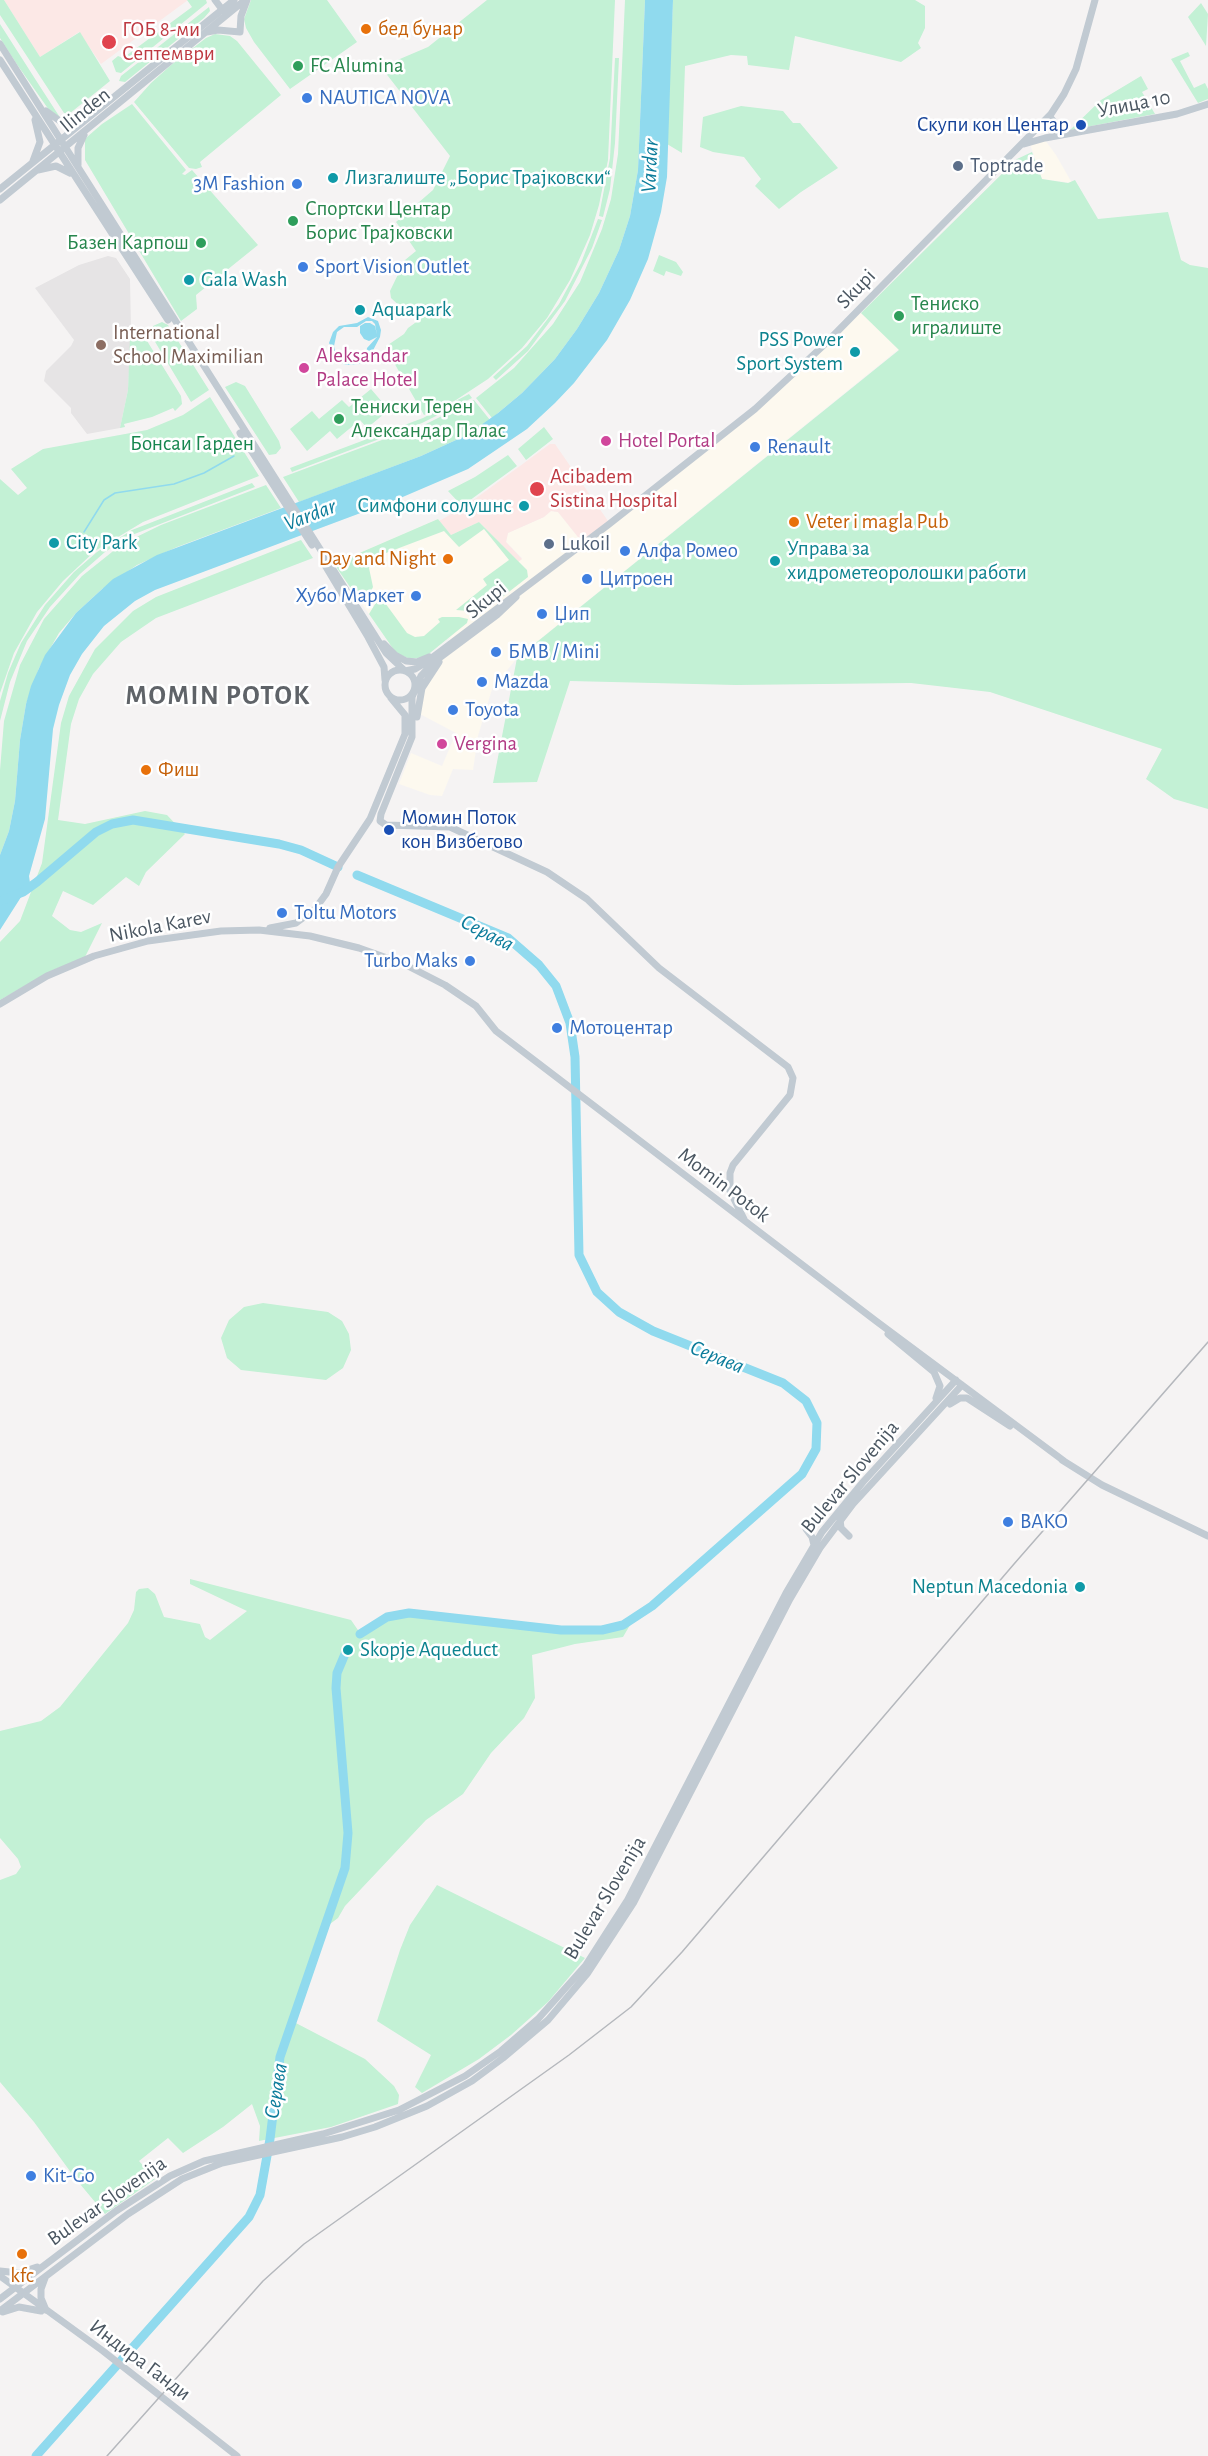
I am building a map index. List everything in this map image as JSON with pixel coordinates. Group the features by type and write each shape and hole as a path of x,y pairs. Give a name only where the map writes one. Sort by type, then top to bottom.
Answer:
{"street":[{"path":"215,0 224,13"},
{"name":"Ilinden","path":"0,189 91,126 202,34 234,0"},
{"path":"202,34 214,30 240,32 241,16 246,0"},
{"name":"Ilinden","path":"60,146 86,120 224,13 246,0"},
{"name":"Skupi","path":"414,690 426,669 498,615 521,591 776,391 1022,145 1049,116 1064,94 1076,69 1095,0"},
{"path":"0,44 39,105 77,174 327,564 392,660 413,678 412,737"},
{"path":"0,60 60,146"},
{"name":"Улица 10","path":"1022,145 1065,134 1177,114 1208,104"},
{"path":"39,105 64,124 86,120"},
{"path":"31,169 40,142 32,109"},
{"path":"1049,116 1065,134"},
{"path":"77,174 78,146 91,126"},
{"path":"31,169 56,166 77,174"},
{"name":"Ilinden","path":"0,200 31,169"},
{"path":"310,936 304,923 325,896 334,875 365,827 405,734 405,715 385,690 384,667 327,564"},
{"path":"386,680 393,672 418,668 511,596 521,591"},
{"path":"374,633 395,655 409,661 420,661 442,650"},
{"path":"456,645 434,668 425,683 412,737 380,821 386,825 450,827 547,872 587,899 659,968 788,1067 793,1078 790,1095 733,1166 728,1178 730,1191 747,1223"},
{"path":"391,698 404,699 414,690"},
{"path":"259,930 293,924 309,915"},
{"name":"Nikola Karev","path":"0,1004 69,966 132,945 192,934 259,930 310,936 359,948"},
{"name":"Momin Potok","path":"359,948 416,969 454,990 476,1006 496,1030 876,1321 1064,1461"},
{"path":"714,1198 722,1197 730,1191"},
{"path":"863,1482 934,1400 940,1386 934,1372 895,1342 876,1321"},
{"name":"Bulevar Slovenija","path":"0,2299 50,2260 170,2176 204,2161 375,2127 449,2095 503,2058 548,2020 603,1953 634,1902 795,1591 820,1548 840,1519 873,1481 937,1415 959,1382"},
{"name":"Bulevar Slovenija","path":"286,2146 372,2120 446,2088 501,2051 561,1996 598,1948 627,1902 786,1593 814,1545 863,1482 959,1382"},
{"path":"937,1415 953,1401 967,1398 1102,1485 1208,1536"},
{"path":"840,1519 841,1528 849,1536"},
{"path":"806,1529 814,1545"},
{"name":"Bulevar Slovenija","path":"0,2312 48,2273 159,2192 200,2170 253,2152"},
{"path":"0,2271 19,2273 50,2260"},
{"path":"48,2273 41,2289 41,2298 49,2314"},
{"name":"Индира Ганди","path":"0,2277 125,2368 237,2456"},
{"path":"0,2312 29,2307 49,2314"}],"shaded area":[{"name":"ГОБ 8-ми Септември","path":"4,0 188,0 101,64 79,32 40,57"},
{"path":"1045,140 1072,183 1042,179 1030,144"},
{"name":"International School Maximilian","path":"108,256 116,258 130,279 131,331 128,390 120,428 87,434 71,413 71,408 44,381 46,371 74,340 35,288 79,265"},
{"path":"858,310 899,349 517,658 492,689 478,736 473,770 453,769 442,796 430,795 399,784 411,753 442,766 456,733 418,713 424,692 451,636 438,647 396,653 334,564 438,519 451,535 479,522 518,562 522,558 506,542 508,533 544,517 551,511 558,512 578,537 584,540 755,409"},
{"name":"Acibadem Sistina Hospital","path":"550,444 555,444 608,521 584,540 578,537 558,512 551,511 544,517 508,533 506,542 522,559 518,562 479,522 451,535 439,521 464,507"}],"green space":[{"path":"0,0 4,0 40,57 80,32 110,81 69,114 64,113 0,15"},
{"path":"187,0 206,0 207,3 121,73 116,72 112,61 118,56 123,58 192,7"},
{"name":"FC Alumina","path":"251,0 327,0 357,42 290,89 246,28 244,19"},
{"path":"487,0 615,0 608,160 590,235 570,280 547,318 522,348 488,379 456,400 424,415 385,347 426,315 408,314 391,298 390,291 405,260 416,251 396,222 433,190 450,156 381,67 428,47"},
{"path":"625,0 645,0 638,170 630,216 619,250 599,293 577,329 555,359 522,393 492,418 476,398 514,368 553,324 580,282 602,229 611,199 618,154"},
{"path":"673,0 915,0 925,6 925,28 918,43 921,48 901,62 795,36 789,70 748,65 747,56 731,55 685,66 682,153 667,144"},
{"path":"1201,3 1208,14 1206,46 1188,17"},
{"path":"209,7 210,11 204,18 125,82 119,81 121,76"},
{"path":"0,24 61,119 49,110 16,63 0,38"},
{"path":"215,34 230,36 237,41 281,95 200,162 202,167 189,168 134,102 171,65 206,38"},
{"path":"1188,52 1190,56 1180,61 1194,88 1205,83 1208,89 1208,99 1198,103 1171,59"},
{"path":"615,58 619,58 615,143 610,189 603,217 599,216 610,158"},
{"path":"1141,76 1148,89 1142,92 1155,114 1070,130 1101,100"},
{"path":"132,104 186,170 182,174 185,175 192,170 258,245 196,295 197,309 181,321 85,160 87,137"},
{"path":"741,106 783,111 793,123 800,123 838,168 779,209 755,186 761,179 744,157 713,152 700,147 703,117"},
{"path":"1032,152 1042,179 1068,183 1075,180 1098,219 1168,212 1181,260 1190,265 1208,268 1208,809 1174,799 1146,779 1162,749 990,692 911,683 736,685 570,681 537,782 493,783 517,658 899,350 861,313 1017,159"},
{"path":"598,219 602,220 592,248 565,301 528,351 496,380 493,377 527,346 559,304 581,263"},
{"path":"659,255 676,262 683,272 681,276 666,271 664,276 653,271"},
{"path":"162,322 168,325 209,390 191,402 151,335 153,326"},
{"path":"144,336 181,396 182,404 175,411 173,408 152,417 124,424 125,427 120,428 128,390 130,337"},
{"path":"236,382 245,386 279,441 281,448 276,454 269,455 225,387"},
{"name":"Тениски Терен Александар Палас","path":"371,389 389,410 367,428 360,420 337,439 330,431 307,451 290,429 312,411 319,419 342,400 349,407"},
{"path":"469,394 472,398 422,423 292,472 290,468 423,418"},
{"name":"City Park","path":"210,397 259,476 143,522 95,551 63,581 37,612 14,653 0,693 0,479 18,495 27,488 11,469 43,449 147,430 183,415"},
{"path":"474,400 490,420 467,435 421,456 299,502 283,477 398,434 416,432 424,425"},
{"path":"544,427 553,439 526,460 518,449"},
{"path":"508,455 517,466 462,506 448,491 475,477"},
{"path":"252,483 255,487 132,535 105,552 80,574 50,607 27,641 10,682 0,721 0,701 8,673 21,643 45,605 74,572 97,552 132,530"},
{"path":"266,485 281,508 177,547 137,565 102,589 76,613 59,633 39,668 26,704 20,740 15,801 9,831 0,855 0,770 4,721 20,665 44,619 82,576 122,544 161,525"},
{"path":"438,519 451,535 479,522 527,570 528,577 483,612 456,610 487,585 483,579 509,560 484,529 459,547 444,531 378,556 372,560 369,568 373,587 370,593 359,600 334,564"},
{"path":"301,540 313,558 156,618 121,642 93,674 79,699 71,724 58,820 85,824 145,811 167,815 185,834 146,872 139,886 126,877 93,905 63,891 52,916 70,930 81,932 102,923 85,957 51,971 0,1000 0,942 20,921 42,863 61,723 69,696 95,649 133,611 156,597"},
{"path":"380,596 407,633 415,637 424,636 440,622 438,619 442,617 468,619 467,623 425,657 410,659 396,653 369,614"},
{"path":"263,1303 328,1312 342,1321 349,1334 351,1350 343,1368 326,1380 241,1370 227,1358 221,1338 229,1320 244,1307"},
{"path":"190,1579 351,1620 360,1633 387,1617 409,1613 587,1631 614,1628 633,1620 623,1637 575,1644 532,1655 535,1698 524,1718 491,1753 463,1794 426,1820 345,1906 338,1918 326,1927 292,2021 365,2059 394,2086 399,2095 398,2104 331,2127 259,2141 260,2126 252,2104 223,2127 183,2153 168,2138 139,2161 155,2179 105,2214 0,2082 0,1880 16,1874 21,1867 18,1859 0,1838 0,1731 41,1721 60,1707 128,1623 134,1610 136,1592 139,1589 148,1588 155,1594 164,1617 200,1624 205,1637 210,1640 247,1611 190,1584"},
{"path":"437,1885 585,1958 548,2002 511,2035 479,2059 422,2093 415,2087 431,2055 377,2021 410,1925"}],"water":[{"name":"Vardar","path":"645,0 673,0 667,177 661,212 648,259 630,300 607,340 574,383 527,429 468,469 398,499 155,590 135,601 104,626 82,654 70,675 59,705 53,729 45,819 29,876 30,883 0,930 0,855 9,831 15,801 20,740 26,704 31,686 45,655 76,613 113,579 157,555 421,456 467,435 522,393 555,359 577,329 599,293 619,250 630,216 638,170"},
{"path":"368,317 378,321 381,330 380,337 369,358 359,364 346,365 338,362 329,343 333,332 339,326 357,323","holes":["366,321 372,321 375,324 377,335 375,326 370,323 360,326 360,333 364,339 369,341 377,337 367,348 366,355 354,362 341,359 336,354 334,346 337,332 344,327 357,327"]}],"waterway":[{"path":"84,532 104,500 115,493 174,484 204,473 234,456"},
{"name":"Серава","path":"0,901 23,892 37,882 96,832 112,824 133,820 279,844 301,850 338,867"},
{"name":"Серава","path":"357,875 508,938 539,965 556,986 570,1023 575,1057 579,1255 597,1292 619,1312 653,1331 783,1383 806,1401 817,1423 816,1449 802,1474 652,1606 623,1625 602,1630 561,1630 409,1613 387,1617 360,1634"},
{"name":"Серава","path":"36,2456 249,2217 260,2195 270,2139 280,2057 345,1868 348,1833 336,1688 337,1673 345,1654"}],"railway":[{"path":"107,2456 263,2281 304,2244 569,2055 631,2007 682,1952 1014,1564 1208,1342"}],"place":[{"name":"бед бунар","path":"366,29"},
{"name":"ГОБ 8-ми Септември","path":"109,42"},
{"name":"FC Alumina","path":"298,66"},
{"name":"NAUTICA NOVA","path":"307,98"},
{"name":"Скупи кон Центар","path":"1081,125"},
{"name":"Toptrade","path":"958,166"},
{"name":"Лизгалиште „Борис Трајковски“","path":"333,178"},
{"name":"3M Fashion","path":"297,184"},
{"name":"Спортски Центар Борис Трајковски","path":"293,221"},
{"name":"Базен Карпош","path":"201,243"},
{"name":"Sport Vision Outlet","path":"303,267"},
{"name":"Gala Wash","path":"189,280"},
{"name":"Aquapark","path":"360,310"},
{"name":"Тениско игралиште","path":"899,316"},
{"name":"International School Maximilian","path":"101,345"},
{"name":"PSS Power Sport System","path":"855,352"},
{"name":"Aleksandar Palace Hotel","path":"304,368"},
{"name":"Тениски Терен Александар Палас","path":"339,419"},
{"name":"Hotel Portal","path":"606,441"},
{"name":"Renault","path":"755,447"},
{"name":"Acibadem Sistina Hospital","path":"537,489"},
{"name":"Симфони солушнс","path":"524,506"},
{"name":"Veter i magla Pub","path":"794,522"},
{"name":"City Park","path":"54,543"},
{"name":"Lukoil","path":"549,544"},
{"name":"Алфа Ромео","path":"625,551"},
{"name":"Day and Night","path":"448,559"},
{"name":"Управа за хидрометеоролошки работи","path":"775,561"},
{"name":"Цитроен","path":"587,579"},
{"name":"Хубо Маркет","path":"416,596"},
{"name":"Џип","path":"542,614"},
{"name":"БМВ / Mini","path":"496,652"},
{"name":"Mazda","path":"482,682"},
{"name":"Toyota","path":"453,710"},
{"name":"Vergina","path":"442,744"},
{"name":"Фиш","path":"146,770"},
{"name":"Момин Поток кон Визбегово","path":"389,830"},
{"name":"Toltu Motors","path":"282,913"},
{"name":"Turbo Maks","path":"470,961"},
{"name":"Мотоцентар","path":"557,1028"},
{"name":"BAKO","path":"1008,1522"},
{"name":"Neptun Macedonia","path":"1080,1587"},
{"name":"Skopje Aqueduct","path":"348,1650"},
{"name":"Kit-Go","path":"31,2176"},
{"name":"kfc","path":"22,2254"}],"district":[{"name":"MOMIN POTOK","path":"218,696"}],"park label":[{"name":"Бонсаи Гарден","path":"192,444"}]}
